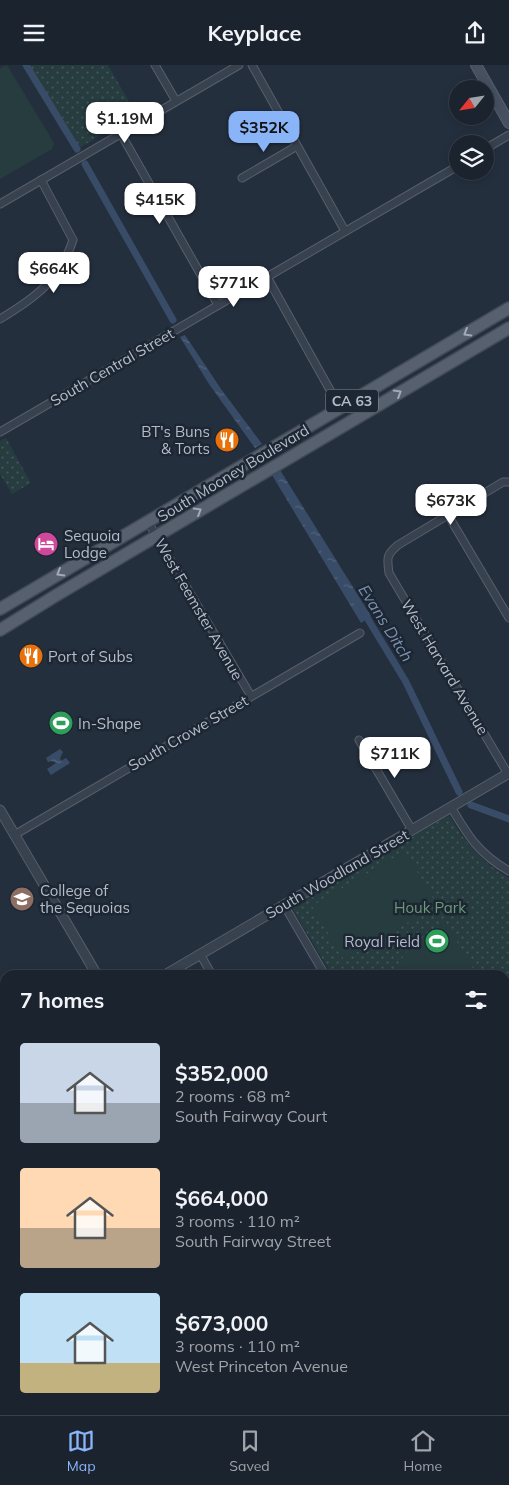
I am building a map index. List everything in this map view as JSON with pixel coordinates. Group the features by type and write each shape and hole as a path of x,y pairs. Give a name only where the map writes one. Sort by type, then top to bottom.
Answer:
{"main road":[{"path":"476,65 509,123"},
{"name":"South Mooney Boulevard","path":"0,609 509,308"},
{"name":"South Mooney Boulevard","path":"0,630 242,485 509,329"},
{"path":"352,420 355,408 414,372 439,350"},
{"path":"242,485 290,448 338,420 342,414 340,408"}],"street":[{"path":"155,65 176,101"},
{"path":"0,204 239,65"},
{"path":"252,65 345,231"},
{"path":"121,134 218,305"},
{"path":"494,144 509,135"},
{"path":"242,178 297,146"},
{"name":"South Central Street","path":"0,432 449,171"},
{"path":"0,319 30,301 46,287 56,274 74,240 42,180"},
{"path":"267,277 340,408"},
{"path":"509,482 503,482 448,515 509,618"},
{"name":"West Harvard Avenue","path":"448,515 391,551 387,559 389,573 509,773"},
{"name":"West Feemster Avenue","path":"148,522 251,697"},
{"name":"South Crowe Street","path":"16,834 360,633"},
{"path":"359,741 412,829"},
{"name":"South Woodland Street","path":"174,970 509,773"},
{"path":"451,807 468,837 476,846 496,864 509,871"},
{"path":"0,810 16,834 94,970"},
{"path":"284,905 322,970"},
{"path":"200,955 209,970"}],"green space":[{"path":"7,65 54,143 52,149 0,179 0,68"},
{"path":"27,65 108,65 136,114 76,150"},
{"path":"6,438 31,483 12,494 0,474 0,441"},
{"name":"Houk Park","path":"449,815 474,851 490,866 509,878 509,970 329,970 292,908"},
{"path":"405,851 437,905 344,960 312,906"},
{"name":"Royal Field","path":"445,922 474,970 395,970 402,958 422,938"}],"water":[{"path":"185,335 221,389 262,444 255,448 209,384 180,337"},
{"path":"280,470 371,616 361,623 272,475"},
{"path":"60,749 63,752 60,758 61,761 66,758 70,763 51,775 47,769 56,763 48,762 46,758"}],"waterway":[{"name":"Evans Ditch","path":"26,65 77,149"},
{"name":"Evans Ditch","path":"85,164 173,320"},
{"name":"Evans Ditch","path":"363,611 406,682 459,792"},
{"name":"Evans Ditch","path":"471,805 509,819"}],"place":[{"name":"BT's Buns & Torts","path":"227,440"},
{"name":"Sequoia Lodge","path":"46,544"},
{"name":"Port of Subs","path":"31,656"},
{"name":"In-Shape","path":"61,723"},
{"name":"College of the Sequoias","path":"22,899"},
{"name":"Royal Field","path":"437,941"}]}
